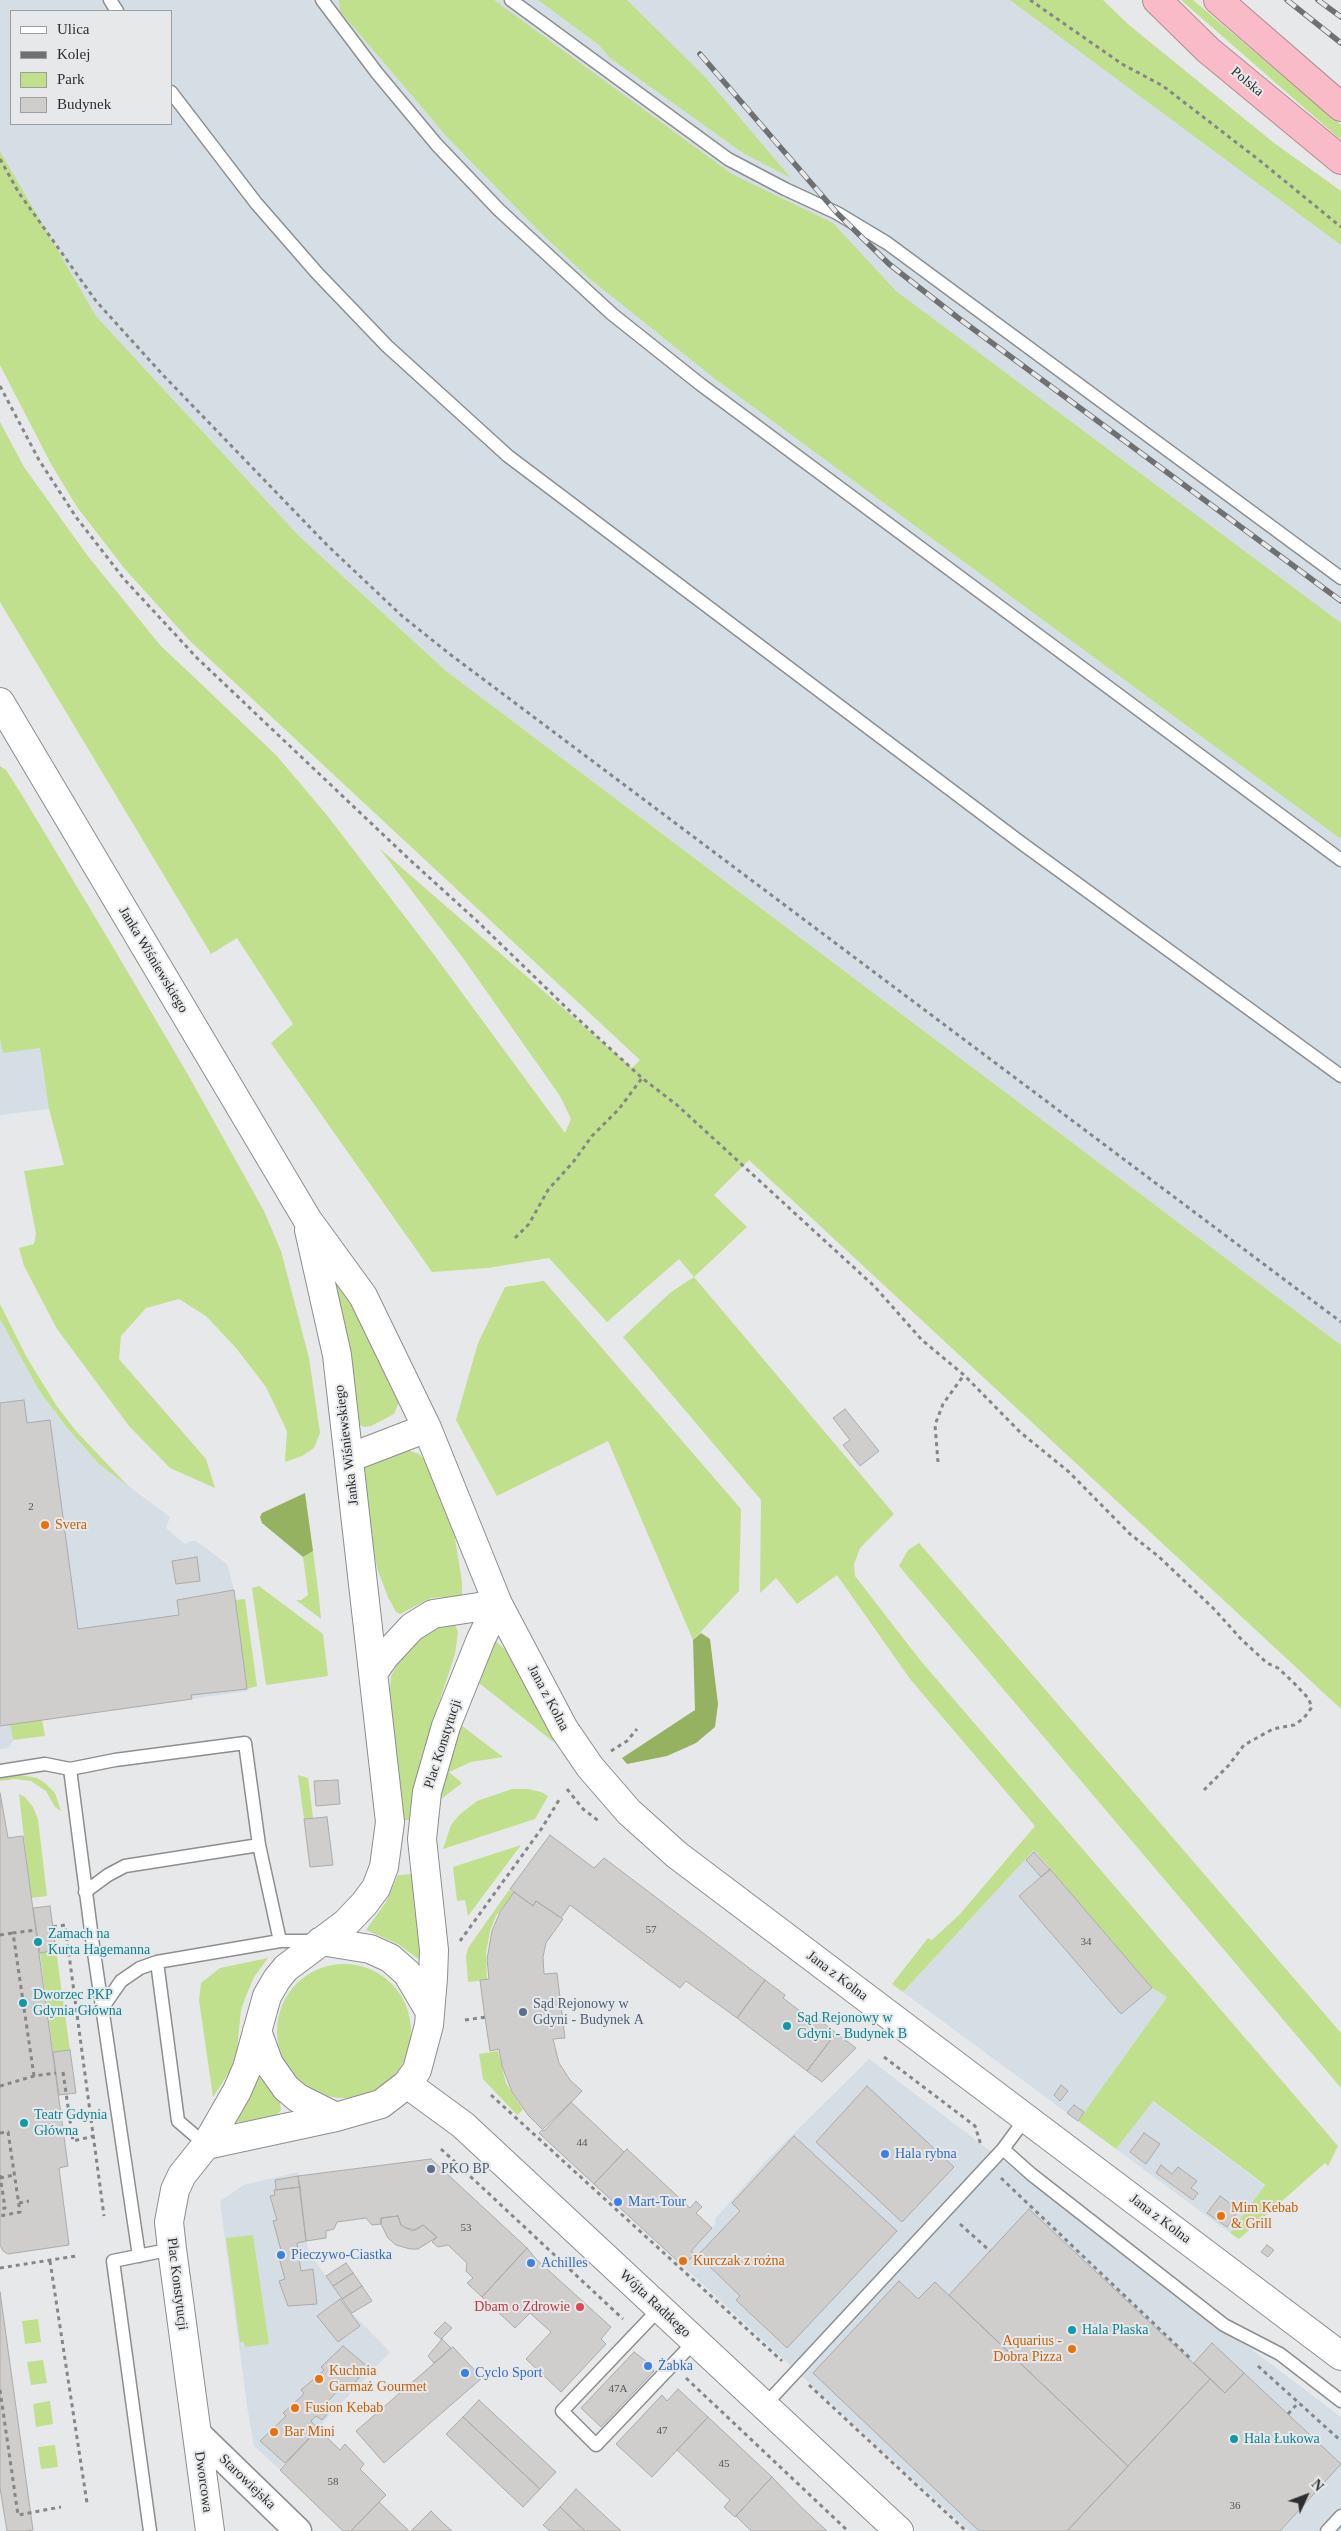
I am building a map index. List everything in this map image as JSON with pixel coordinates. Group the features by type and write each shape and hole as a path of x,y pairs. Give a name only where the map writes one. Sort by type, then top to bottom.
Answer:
{"highway":[{"name":"Polska","path":"1157,0 1208,50 1341,160"},
{"path":"1218,0 1341,106"}],"main road":[{"name":"Janka Wiśniewskiego","path":"0,702 306,1219 363,1296 427,1428 498,1604"},
{"name":"Janka Wiśniewskiego","path":"306,1219 337,1355 373,1673"},
{"path":"349,1458 427,1428"},
{"path":"373,1673 385,1656 412,1627 433,1614 498,1604"},
{"name":"Plac Konstytucji","path":"206,2145 336,2117 381,2104 407,2084 417,2070 425,2045 430,2012 434,1950 422,1839 427,1792 446,1726 481,1639 498,1604"},
{"name":"Jana z Kolna","path":"498,1604 564,1729 590,1766 629,1812 683,1860 1341,2356"},
{"name":"Plac Konstytucji","path":"197,2433 169,2222 175,2190 182,2174 206,2145 237,2092 247,2068 267,1996 277,1979 286,1968 346,1923 376,1888 384,1867 390,1822 373,1673"},
{"path":"320,1942 370,1949 390,1958 407,1973 430,2012"},
{"path":"257,2031 269,2064 286,2088 298,2098 336,2117"},
{"name":"Wójta Radtkego","path":"407,2084 463,2125 899,2531"},
{"name":"Dworcowa","path":"197,2433 210,2531"}],"street":[{"name":"Starowiejska","path":"197,2433 298,2531"}],"lane":[{"path":"322,0 377,73 443,151 505,216 612,314 708,390 1341,860"},
{"path":"511,0 728,159 785,190 837,213 888,242 1341,578"},
{"path":"172,93 256,203 323,280 387,346 508,456 566,502 1020,842 1341,1076"},
{"path":"0,1770 45,1764 70,1769 115,1760 245,1743 259,1845 280,1942"},
{"path":"70,1769 85,1892 139,2256"},
{"path":"85,1892 108,1875 125,1866 259,1845"},
{"path":"103,2007 121,1980 140,1968 156,1962 280,1942 320,1942"},
{"path":"156,1962 178,2121 206,2145"},
{"path":"764,2406 988,2166 1026,2118"},
{"path":"1003,2149 1031,2174 1224,2325 1280,2354 1341,2400"},
{"path":"150,2531 113,2261 172,2249"},
{"path":"660,2308 562,2411 596,2444 695,2341"},
{"path":"1327,2531 1341,2516"}],"path":[{"path":"1030,0 1122,64 1163,86 1259,160 1341,227"},
{"path":"0,159 19,193 96,301 162,374 327,545 409,621 451,655 1341,1322"},
{"path":"0,386 39,460 76,517 124,579 197,658 642,1078 677,1105 874,1286 922,1340 964,1375 1020,1432 1069,1472 1130,1534 1158,1556 1242,1640 1267,1662 1278,1668 1308,1698 1312,1707 1304,1718 1294,1724 1273,1728 1244,1745 1204,1790"},
{"path":"515,1238 529,1224 548,1190 574,1162 592,1136 619,1109 642,1078"},
{"path":"938,1462 935,1425 943,1404 964,1375"},
{"path":"606,1755 627,1741 637,1728"},
{"path":"457,1945 542,1828 559,1800"},
{"path":"53,1927 65,1926 104,2216"},
{"path":"0,1935 36,1930"},
{"path":"13,1933 34,2076"},
{"path":"465,2020 486,2017"},
{"path":"884,2057 975,2126 988,2166 1190,2358"},
{"path":"63,2072 73,2141 94,2136"},
{"path":"0,2086 34,2076 56,2073"},
{"path":"491,2095 796,2372 966,2531"},
{"path":"0,2133 8,2132 20,2212 0,2216"},
{"path":"0,2209 5,2208 0,2176 14,2175"},
{"path":"19,2203 29,2201"},
{"path":"0,2268 76,2256"},
{"path":"50,2261 87,2504"},
{"path":"1255,2363 1341,2441"},
{"path":"0,2390 18,2514 61,2507"},
{"path":"1288,2414 1298,2402"}],"shaded area":[{"path":"0,0 1098,0 1274,143 1341,191 1341,1345 446,671 299,536 96,316 0,151"},
{"path":"0,808 36,897 49,1109 0,1115"},
{"path":"0,1319 38,1389 66,1427 99,1464 170,1517 166,1528 185,1544 196,1541 227,1564 234,1590 248,1691 10,1724 13,1740 9,1748 0,1749"},
{"path":"1034,1850 1152,1988 1167,1997 1078,2121 903,1992"},
{"path":"869,2059 1341,2417 1341,2531 969,2531 683,2266 695,2254 691,2251 716,2223 714,2220 767,2160"},
{"path":"1152,2101 1265,2186 1230,2233 1116,2149"},
{"path":"298,2172 308,2251 352,2313 390,2352 279,2469 254,2446 220,2201 244,2185"}],"green space":[{"path":"339,0 494,0 732,174 833,223 896,291 1341,623 1341,839 714,378 590,279 540,232 448,138 340,11"},
{"path":"538,0 627,0 706,78 791,178 743,153 610,58 599,45"},
{"path":"1010,0 1103,0 1129,25 1274,143 1341,191 1341,245"},
{"path":"1181,0 1193,0 1341,125 1341,140"},
{"path":"0,151 96,316 299,536 446,671 1341,1345 1341,1709 749,1160 714,1195 747,1227 694,1277 679,1259 607,1322 549,1258 488,1268 432,1272 271,1043 293,1024 237,938 211,954 0,602 0,422 24,467 87,555 160,645 276,755 326,814 432,952 565,1133 571,1119 560,1096 463,958 379,848 632,1068 640,1060 189,640 124,568 77,507 51,464 0,365"},
{"path":"0,766 6,770 25,800 187,1073 264,1211 281,1251 309,1358 320,1433 314,1448 302,1456 285,1462 287,1431 266,1387 236,1348 206,1316 179,1299 146,1308 121,1336 119,1359 206,1459 215,1488 170,1468 129,1426 57,1329 24,1266 19,1248 34,1244 36,1234 24,1171 64,1165 49,1109 40,1048 3,1053 0,1038"},
{"path":"322,1256 360,1319 400,1399 394,1414 371,1426 364,1427 358,1424"},
{"path":"694,1277 894,1514 860,1548 854,1564 855,1576 920,1660 1338,2146 1328,2166 1325,2163 1239,2239 1230,2233 1265,2185 1153,2101 1116,2149 1078,2121 1167,1997 1152,1988 1034,1850 903,1992 892,1984 928,1938 932,1940 960,1914 1035,1826 910,1679 837,1575 797,1604 776,1578 760,1593 761,1500 623,1337 671,1292"},
{"path":"544,1281 741,1509 739,1591 693,1640 608,1441 497,1496 456,1420 478,1343 505,1287"},
{"path":"0,1304 26,1356 56,1405 76,1431 129,1487 99,1464 67,1428 38,1389 0,1319"},
{"path":"405,1449 419,1454 429,1465 444,1498 454,1532 462,1582 462,1596 431,1598 400,1614 396,1612 388,1597 378,1571 371,1540 363,1468 364,1464"},
{"path":"305,1493 313,1551 303,1557 262,1523 260,1517 262,1513"},
{"path":"919,1543 1341,2033 1341,2088 899,1566 908,1550"},
{"path":"313,1551 321,1619 296,1600 301,1600 308,1595 303,1557"},
{"path":"259,1586 323,1634 328,1676 266,1685 252,1588"},
{"path":"245,1599 257,1686 247,1689 235,1600"},
{"path":"455,1625 458,1632 455,1654 421,1758 409,1820 404,1820 389,1699 391,1676 398,1663 418,1640 438,1628"},
{"path":"701,1633 710,1639 718,1704 715,1727 696,1743 667,1756 627,1764 622,1758 695,1710 693,1640"},
{"path":"490,1636 509,1653 555,1743 479,1683"},
{"path":"42,1720 45,1736 13,1740 10,1724"},
{"path":"461,1725 503,1757 471,1762 449,1772 462,1783 440,1800 445,1774"},
{"path":"21,1775 37,1778 45,1783 55,1793 61,1811 55,1807 46,1791 31,1781 15,1779 0,1781 0,1777"},
{"path":"298,1775 308,1778 313,1818 304,1819"},
{"path":"512,1789 528,1789 548,1796 535,1819 443,1849 451,1825 459,1815 477,1801"},
{"path":"19,1794 25,1797 33,1807 38,1819 47,1896 31,1898"},
{"path":"521,1845 468,1916 465,1900 457,1901 453,1867"},
{"path":"412,1874 421,1961 398,1944 366,1930 386,1902 398,1875"},
{"path":"509,1890 514,1893 496,1916 490,1931 486,1953 487,1980 468,1982 466,1956 468,1948"},
{"path":"56,1950 70,2050 53,2052 40,1953"},
{"path":"268,1958 254,1977 246,1996 241,2010 237,2050 230,2071 213,2097 199,2000 201,1983 220,1968"},
{"path":"344,1964 370,1969 392,1983 406,2005 411,2031 406,2057 392,2079 370,2093 344,2098 318,2093 296,2079 282,2057 277,2031 282,2005 296,1983 318,1969"},
{"path":"498,2051 506,2083 523,2110 517,2115 483,2079 479,2054"},
{"path":"258,2078 261,2078 280,2102 281,2110 274,2117 233,2123"},
{"path":"253,2235 269,2344 245,2347 244,2342 240,2342 226,2238"},
{"path":"38,2319 41,2342 25,2344 22,2321"},
{"path":"43,2360 47,2383 31,2385 27,2362"},
{"path":"50,2401 53,2424 36,2427 33,2404"},
{"path":"55,2445 58,2467 41,2469 38,2447"}],"building":[{"path":"24,1400 27,1423 50,1420 78,1629 179,1615 177,1600 234,1590 247,1689 191,1695 192,1699 0,1726 0,1403"},
{"path":"845,1409 879,1451 860,1466 843,1445 850,1440 833,1418"},
{"path":"197,1557 200,1581 176,1584 172,1561"},
{"path":"338,1780 340,1804 316,1806 314,1781"},
{"name":"Dworzec PKP Gdynia Główna","path":"0,1793 8,1838 23,1836 68,2166 59,2168 69,2245 8,2254 3,2251 0,2245"},
{"path":"327,1817 333,1865 310,1867 304,1819"},
{"path":"550,1835 594,1868 604,1858 765,1980 737,2018 686,1981 680,1988 570,1905 561,1918 536,1901 533,1906 510,1889"},
{"path":"1034,1852 1050,1870 1041,1877 1026,1860"},
{"path":"1050,1869 1152,1988 1121,2014 1019,1896"},
{"name":"Sąd Rejonowy w Gdyni - Budynek A","path":"514,1892 533,1906 536,1901 563,1919 546,1943 543,1957 544,1974 557,1973 565,2038 553,2039 559,2063 570,2080 582,2091 544,2131 528,2115 512,2092 502,2066 499,2049 490,2051 480,1980 489,1979 487,1959 492,1931 500,1912"},
{"path":"50,1906 56,1950 40,1953 33,1908"},
{"name":"Sąd Rejonowy w Gdyni - Budynek B","path":"765,1980 785,1995 783,1998 813,2021 816,2017 836,2033 807,2071 737,2018"},
{"path":"836,2033 856,2048 822,2082 807,2071"},
{"path":"70,2050 76,2093 59,2095 53,2052"},
{"path":"1061,2085 1068,2091 1060,2101 1054,2095"},
{"name":"Hala rybna","path":"867,2086 954,2167 902,2222 816,2142"},
{"path":"571,2102 624,2152 594,2184 539,2133"},
{"path":"1074,2105 1084,2112 1078,2121 1067,2113"},
{"path":"1144,2133 1160,2144 1146,2164 1130,2152"},
{"path":"794,2136 897,2231 787,2348 736,2300 740,2296 698,2255 740,2211 732,2203"},
{"path":"627,2149 690,2208 696,2201 702,2207 696,2213 712,2228 691,2251 695,2254 683,2266 594,2184"},
{"path":"431,2159 527,2248 482,2297 467,2283 473,2278 466,2271 467,2263 448,2245 438,2247 432,2242 437,2237 423,2225 412,2231 401,2225 398,2216 381,2218 381,2224 372,2225 366,2218 337,2222 334,2229 326,2231 326,2238 306,2241 298,2176"},
{"path":"1161,2165 1172,2174 1178,2167 1197,2181 1191,2188 1198,2193 1193,2200 1156,2173"},
{"path":"298,2176 300,2187 276,2190 275,2180"},
{"path":"300,2187 306,2241 297,2243 301,2271 313,2269 317,2304 288,2306 279,2281 285,2279 277,2251 281,2250 273,2221 277,2220 270,2196 275,2195 274,2190"},
{"path":"1220,2196 1239,2210 1227,2227 1207,2213"},
{"name":"Hala Płaska","path":"1029,2209 1210,2379 1128,2466 949,2295"},
{"path":"398,2216 401,2225 406,2228 416,2230 423,2225 437,2237 418,2249 396,2245 388,2238 381,2224 381,2218"},
{"path":"1267,2245 1274,2250 1268,2257 1261,2252"},
{"path":"527,2248 536,2259 611,2327 601,2339 606,2344 561,2392 526,2359 551,2332 530,2313 515,2328 482,2297"},
{"path":"346,2263 353,2273 333,2286 326,2276"},
{"path":"353,2273 362,2286 342,2299 333,2286"},
{"path":"899,2281 918,2299 935,2282 1128,2466 1067,2531 979,2531 813,2373"},
{"path":"362,2286 372,2301 352,2313 342,2299"},
{"path":"0,2292 33,2530 26,2531 7,2531 0,2488"},
{"path":"340,2299 360,2326 338,2342 317,2316"},
{"path":"445,2322 452,2328 441,2339 434,2333"},
{"path":"442,2339 451,2348 434,2363 428,2356"},
{"path":"1212,2343 1244,2373 1225,2393 1194,2363"},
{"path":"343,2346 368,2367 346,2393 339,2389 323,2407 329,2412 322,2420 316,2416 311,2421 318,2429 285,2463 260,2441 286,2416 283,2413 304,2393 301,2390 324,2370 321,2367"},
{"path":"453,2347 482,2378 384,2463 356,2431"},
{"path":"634,2352 650,2364 654,2371 601,2427 581,2408"},
{"name":"Hala Łukowa","path":"1244,2373 1341,2464 1280,2531 1067,2531 1210,2379 1225,2393"},
{"path":"678,2389 708,2417 652,2477 616,2444 662,2395 667,2401"},
{"path":"479,2400 556,2472 540,2489 463,2417"},
{"path":"463,2417 540,2489 523,2507 446,2434"},
{"path":"708,2417 772,2477 735,2517 724,2507 730,2500 677,2450"},
{"path":"318,2429 340,2450 345,2444 364,2464 360,2469 386,2495 351,2531 343,2531 280,2470"},
{"path":"772,2477 827,2531 751,2531 736,2516"},
{"path":"576,2489 621,2531 585,2531 560,2507"},
{"path":"379,2502 409,2531 351,2531"},
{"path":"560,2507 585,2531 550,2531 543,2525"},
{"path":"431,2511 443,2523 452,2531 411,2531"}],"railway":[{"path":"1287,0 1341,43"},
{"path":"1318,0 1341,17"},
{"path":"700,54 837,213 889,264 957,317 1341,601"}],"place":[{"name":"Svera","path":"45,1525"},
{"name":"Zamach na Kurta Hagemanna","path":"38,1942"},
{"name":"Dworzec PKP Gdynia Główna","path":"23,2003"},
{"name":"Sąd Rejonowy w Gdyni - Budynek A","path":"523,2012"},
{"name":"Sąd Rejonowy w Gdyni - Budynek B","path":"787,2026"},
{"name":"Teatr Gdynia Główna","path":"24,2123"},
{"name":"Hala rybna","path":"885,2154"},
{"name":"PKO BP","path":"431,2169"},
{"name":"Mart-Tour","path":"618,2202"},
{"name":"Mim Kebab & Grill","path":"1221,2216"},
{"name":"Pieczywo-Ciastka","path":"281,2255"},
{"name":"Kurczak z rożna","path":"683,2261"},
{"name":"Achilles","path":"531,2263"},
{"name":"Dbam o Zdrowie","path":"580,2307"},
{"name":"Hala Płaska","path":"1072,2330"},
{"name":"Aquarius - Dobra Pizza","path":"1072,2349"},
{"name":"Żabka","path":"648,2366"},
{"name":"Cyclo Sport","path":"465,2373"},
{"name":"Kuchnia Garmaż Gourmet","path":"319,2379"},
{"name":"Fusion Kebab","path":"295,2408"},
{"name":"Bar Mini","path":"274,2432"},
{"name":"Hala Łukowa","path":"1234,2439"}]}
